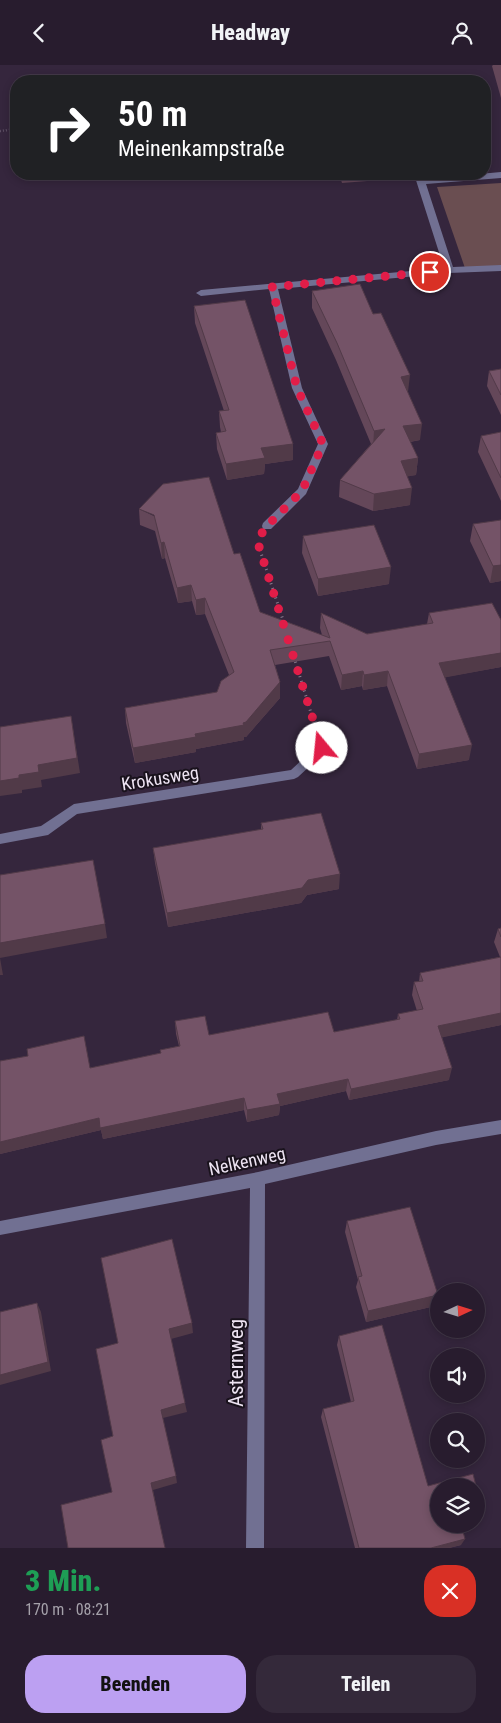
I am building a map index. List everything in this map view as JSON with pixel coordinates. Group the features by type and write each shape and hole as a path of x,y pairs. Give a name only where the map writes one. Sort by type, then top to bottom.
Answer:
{"street":[{"path":"420,180 449,270"},
{"path":"201,293 449,270 501,268"},
{"path":"267,526 302,491 323,444 297,388 272,287"},
{"name":"Krokusweg","path":"0,839 44,831 74,809 294,773 322,748"},
{"name":"Nelkenweg","path":"0,1228 258,1179 436,1138 501,1127"},
{"name":"Asternweg","path":"255,1548 258,1179"}],"path":[{"path":"267,526 257,540 285,626"},
{"path":"294,654 322,748"}],"shaded area":[{"path":"501,183 501,268 466,271 437,187"}],"building":[{"path":"360,284 373,314 381,313 410,375 401,377 422,424 403,426 418,458 401,461 412,488 374,494 340,480 385,429 374,431 337,343 312,291"},
{"path":"245,300 293,444 261,448 265,458 226,464 216,433 226,431 219,411 229,410 194,306"},
{"path":"501,369 501,395 489,371"},
{"path":"501,432 501,478 481,436"},
{"path":"209,477 234,554 240,553 260,612 330,638 321,613 367,634 433,623 429,613 492,603 501,620 501,653 439,663 472,745 419,754 388,671 364,675 363,671 342,675 330,641 270,650 280,682 246,722 243,723 244,725 195,734 196,737 133,748 125,708 217,692 221,681 234,672 205,598 196,600 191,585 177,588 164,542 161,543 154,515 139,509 163,484"},
{"path":"501,520 501,565 493,566 473,524"},
{"path":"374,525 391,567 318,579 303,536"},
{"path":"71,716 77,758 38,765 39,772 19,775 19,778 0,781 0,727"},
{"path":"321,813 340,874 308,880 302,888 167,913 153,848 263,829 261,823"},
{"path":"93,860 105,924 0,943 0,875"},
{"path":"501,957 501,1013 438,1026 452,1068 351,1089 348,1079 277,1094 280,1104 247,1110 244,1098 100,1128 99,1118 0,1142 0,1061 28,1056 27,1049 84,1036 90,1068 161,1053 160,1050 180,1046 175,1021 205,1016 209,1035 328,1012 334,1032 400,1019 398,1014 423,1009 414,982 423,981 420,973"},
{"path":"410,1207 434,1283 430,1283 430,1297 368,1311 358,1277 362,1276 347,1221"},
{"path":"172,1239 192,1323 169,1329 185,1403 161,1410 176,1476 151,1483 165,1548 68,1548 61,1505 112,1492 101,1440 113,1436 96,1349 118,1343 101,1258"},
{"path":"37,1303 48,1362 0,1375 0,1312"},
{"path":"382,1325 428,1486 430,1485 430,1533 463,1533 465,1539 431,1548 359,1548 323,1409 354,1401 339,1336"},
{"path":"473,1474 474,1478 458,1478"}],"route":[{"path":"322,748 257,540 267,526 302,491 323,444 297,388 272,287 430,272"}]}
